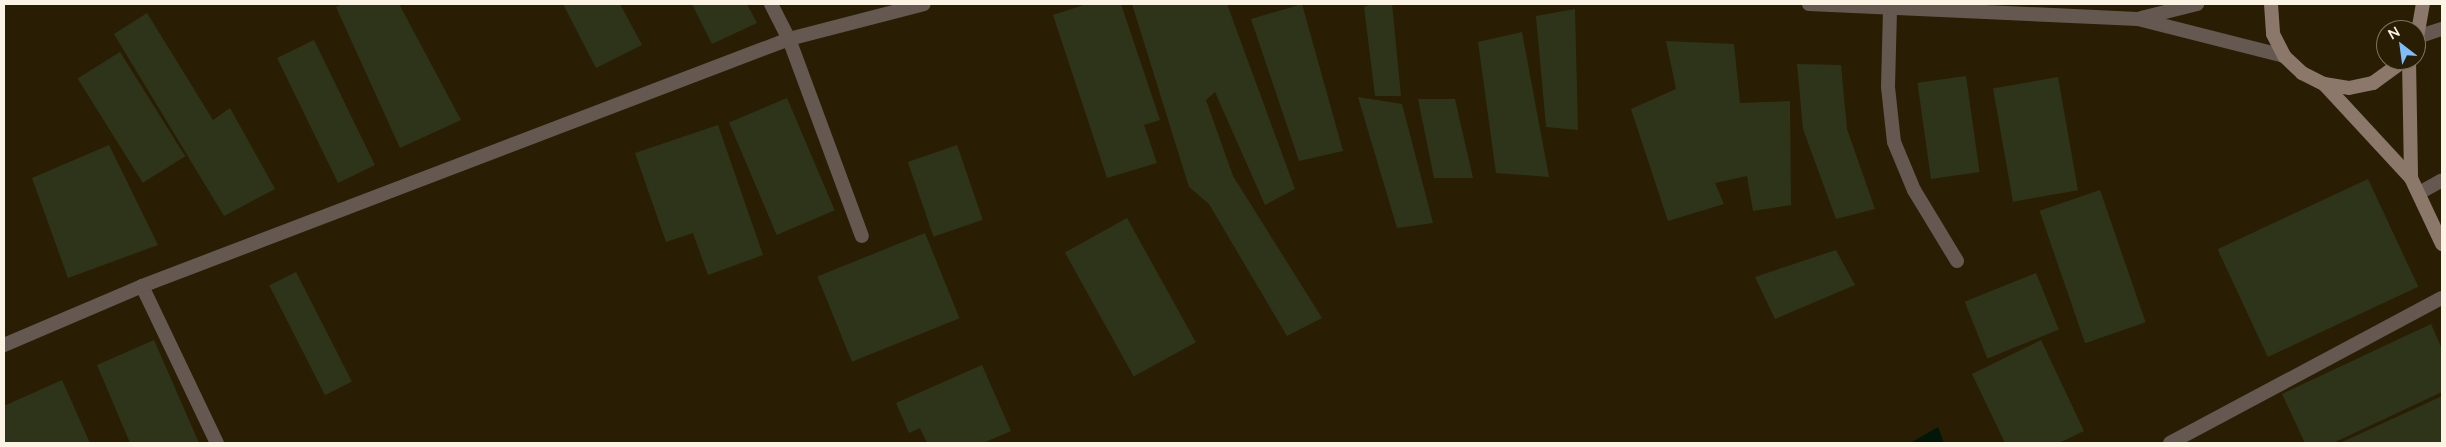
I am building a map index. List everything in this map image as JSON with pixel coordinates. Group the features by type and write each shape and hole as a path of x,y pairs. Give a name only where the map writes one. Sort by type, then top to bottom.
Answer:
{"main road":[{"path":"2271,4 2273,34 2284,56 2302,73 2324,84 2349,88 2373,82 2390,70"},
{"path":"2421,20 2423,4"},
{"path":"2409,70 2411,178"},
{"path":"2324,84 2411,178 2442,244"}],"street":[{"path":"771,4 788,39 862,236"},
{"path":"4,345 142,286 788,39 924,4"},
{"path":"1809,4 1890,10 2138,19 2284,56"},
{"path":"2138,19 2197,4"},
{"path":"1890,10 1888,87 1894,142 1914,190 1957,261"},
{"path":"2426,36 2442,29"},
{"path":"2419,193 2442,180"},
{"path":"142,286 217,443"},
{"path":"2170,443 2442,298"}],"shaded area":[{"path":"1938,427 1944,443 1910,443"}],"building":[{"path":"342,4 399,4 461,120 400,148 336,7"},
{"path":"563,4 620,4 642,45 596,68"},
{"path":"692,4 747,4 757,23 712,44"},
{"path":"1087,4 1121,4 1160,120 1144,125 1157,163 1107,178 1053,15"},
{"path":"1132,4 1227,4 1295,189 1265,205 1215,92 1206,100 1233,176 1322,318 1287,336 1209,204 1189,187"},
{"path":"1302,4 1343,151 1299,161 1251,19"},
{"path":"1371,4 1392,4 1401,96 1375,96 1364,7"},
{"path":"1575,9 1578,130 1546,127 1536,16"},
{"path":"147,13 213,120 230,108 275,189 224,216 114,34"},
{"path":"1522,32 1549,177 1496,173 1478,42"},
{"path":"314,40 375,165 338,183 277,58"},
{"path":"1666,41 1734,44 1740,103 1790,101 1791,205 1753,211 1747,176 1715,183 1724,204 1668,221 1631,109 1676,89"},
{"path":"120,52 185,156 143,183 78,78"},
{"path":"1797,64 1841,65 1847,129 1875,209 1836,219 1803,129"},
{"path":"1966,76 1979,172 1931,179 1917,83"},
{"path":"2058,77 2078,190 2013,202 1993,88"},
{"path":"1358,97 1402,104 1433,223 1397,228"},
{"path":"787,98 835,210 777,235 729,123"},
{"path":"1418,99 1455,99 1473,178 1434,178"},
{"path":"718,125 763,255 708,275 693,233 666,242 635,153"},
{"path":"109,145 158,245 68,278 32,178"},
{"path":"957,145 983,220 934,237 908,162"},
{"path":"2368,179 2418,287 2268,357 2218,249"},
{"path":"2100,190 2146,322 2085,343 2039,211"},
{"path":"1127,218 1196,342 1134,377 1065,252"},
{"path":"925,233 959,318 852,362 817,276"},
{"path":"1836,250 1855,285 1775,319 1755,277"},
{"path":"296,272 352,382 325,395 269,286"},
{"path":"2036,273 2059,330 1987,358 1965,302"},
{"path":"2431,324 2442,349 2442,392 2333,443 2305,443 2282,394"},
{"path":"154,340 199,443 130,443 97,365"},
{"path":"2041,340 2084,431 2059,443 2005,443 1972,374"},
{"path":"982,365 1011,431 983,443 927,443 920,428 909,433 896,403"},
{"path":"62,380 90,443 4,443 4,406"},
{"path":"2442,396 2442,443 2340,443"}]}
